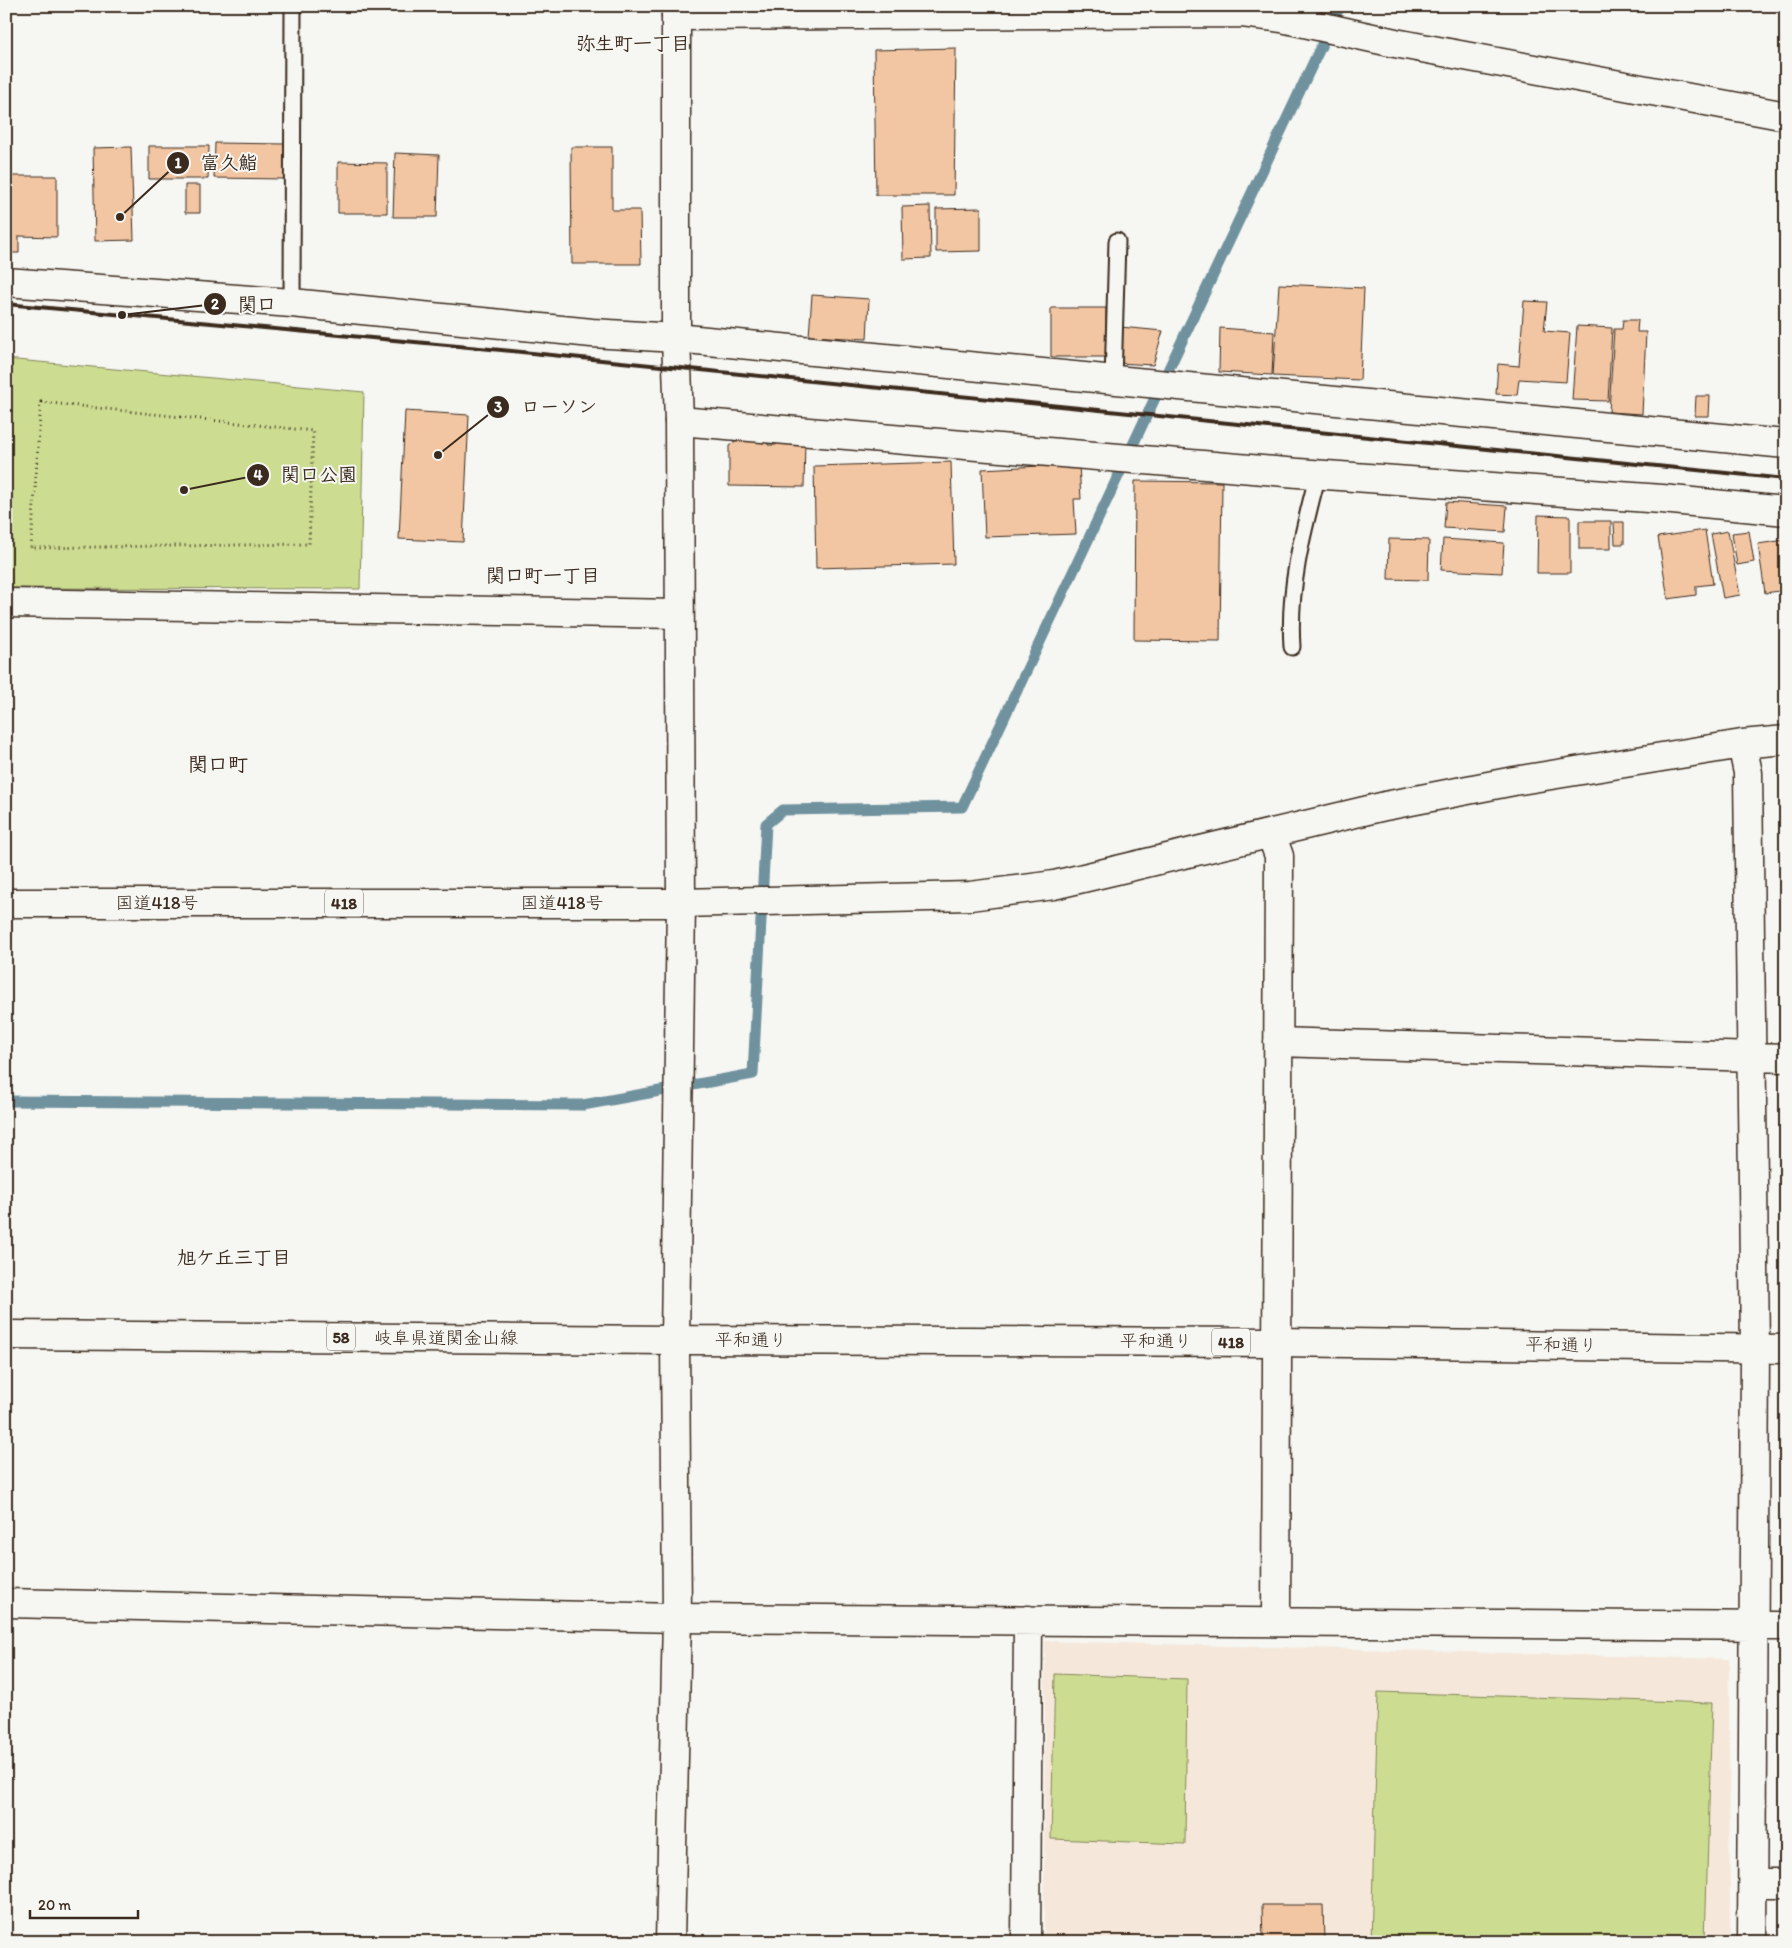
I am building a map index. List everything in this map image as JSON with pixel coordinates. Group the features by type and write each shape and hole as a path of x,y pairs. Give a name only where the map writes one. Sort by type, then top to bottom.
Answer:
{"main road":[{"path":"670,1942 677,1618 675,1340 681,903 679,420 676,338 676,11 1242,10 1395,43 1786,116"},
{"path":"6,282 292,303 592,333 676,338 1786,444"},
{"path":"679,420 1318,474 1662,499 1786,511"},
{"path":"6,603 679,614"},
{"name":"国道418号","path":"6,903 681,903 970,896 1054,884 1385,806 1496,785 1742,744 1786,740"},
{"path":"1742,744 1748,773 1755,1348 1752,1942"},
{"path":"1271,834 1279,856 1276,1622"},
{"path":"1278,1042 1786,1058"},
{"name":"岐阜県道関金山線","path":"6,1335 675,1340"},
{"name":"平和通り","path":"675,1340 1276,1342 1786,1349"},
{"path":"6,1603 677,1618 1786,1626"},
{"path":"1026,1942 1028,1620"},
{"path":"1753,1884 1786,1884"}],"lane":[{"path":"292,303 293,6"},
{"path":"1113,381 1116,242"},
{"path":"1292,647 1290,627 1296,563 1318,474"}],"path":[{"path":"41,402 313,430 309,544 31,548 41,402"}],"shaded area":[{"path":"1045,1641 1729,1659 1730,1942 1044,1942"}],"green space":[{"path":"6,359 364,392 360,589 6,588"},
{"path":"1055,1674 1187,1679 1185,1844 1051,1839"},
{"path":"1378,1692 1712,1703 1705,1942 1371,1942"}],"building":[{"path":"956,48 954,195 876,195 874,50"},
{"path":"215,143 286,144 285,179 214,178"},
{"path":"149,146 209,146 208,179 149,179"},
{"path":"131,147 134,240 95,241 93,148"},
{"path":"571,147 612,147 612,210 640,210 641,264 572,264"},
{"path":"395,153 439,155 437,217 393,217"},
{"path":"338,162 387,163 387,213 338,213"},
{"path":"6,176 57,176 57,237 19,236 19,253 6,253"},
{"path":"185,185 200,185 200,213 185,213"},
{"path":"930,206 931,258 903,259 902,207"},
{"path":"981,208 981,251 936,252 936,209"},
{"path":"1279,284 1364,288 1360,380 1273,376"},
{"path":"812,295 869,299 867,339 809,336"},
{"path":"1524,301 1547,302 1544,331 1570,333 1566,382 1519,379 1517,395 1496,394 1498,364 1519,366"},
{"path":"1051,308 1106,308 1106,357 1051,357"},
{"path":"1623,320 1638,320 1637,332 1646,332 1642,414 1609,412 1614,329 1622,329"},
{"path":"1577,326 1612,328 1608,401 1572,400"},
{"path":"1120,327 1163,331 1153,365 1118,363"},
{"path":"1220,328 1274,332 1272,375 1219,372"},
{"path":"1696,396 1710,396 1709,416 1695,416"},
{"path":"405,411 469,415 463,542 399,539"},
{"path":"741,437 768,438 768,445 776,445 776,439 805,440 804,487 729,486 729,446"},
{"path":"951,462 954,564 816,568 814,466"},
{"path":"1079,464 1081,499 1074,499 1076,534 985,537 982,469"},
{"path":"1135,481 1222,482 1220,641 1134,640"},
{"path":"1446,502 1507,506 1505,532 1444,528"},
{"path":"1538,515 1570,516 1570,573 1537,573"},
{"path":"1579,521 1611,521 1611,549 1579,549"},
{"path":"1614,522 1624,522 1624,544 1615,544"},
{"path":"1705,530 1713,584 1696,586 1696,595 1668,599 1658,537"},
{"path":"1728,531 1740,595 1723,598 1711,534"},
{"path":"1749,531 1754,562 1737,565 1732,533"},
{"path":"1389,539 1429,540 1428,580 1388,579"},
{"path":"1443,539 1504,543 1502,573 1441,570"},
{"path":"1785,540 1786,590 1765,593 1758,544"},
{"path":"1262,1905 1323,1905 1324,1942 1263,1942"}],"waterway":[{"path":"6,1101 583,1105 753,1074 766,824 783,810 962,807 1340,6"}],"railway":[{"path":"6,304 512,351 1786,479"}],"place":[{"name":"富久鮨","path":"120,217"},
{"name":"関口","path":"122,315"},
{"name":"ローソン","path":"438,455"},
{"name":"関口公園","path":"184,490"}],"district":[{"name":"弥生町一丁目","path":"633,43"},
{"name":"関口町一丁目","path":"543,575"},
{"name":"関口町","path":"218,764"},
{"name":"旭ケ丘三丁目","path":"234,1257"}]}
